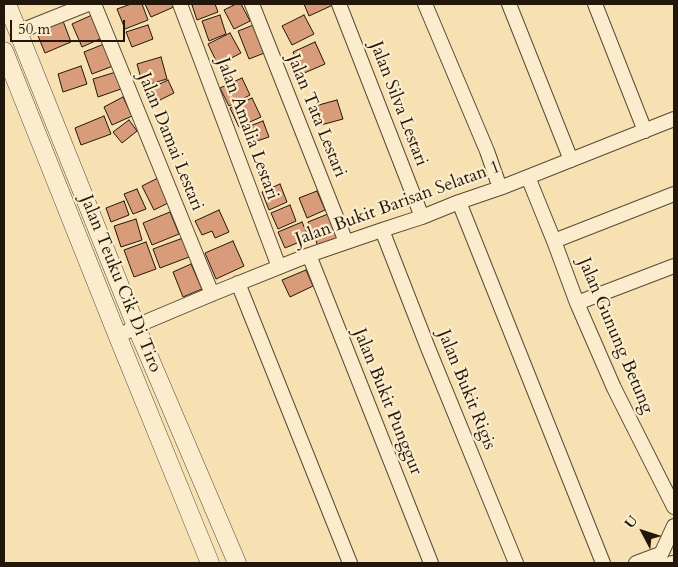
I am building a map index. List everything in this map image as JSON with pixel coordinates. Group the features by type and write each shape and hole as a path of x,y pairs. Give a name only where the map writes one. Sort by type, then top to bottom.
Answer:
{"street":[{"name":"Jalan Teuku Cik Di Tiro","path":"7,4 136,326 237,563"},
{"path":"18,32 88,4"},
{"name":"Jalan Damai Lestari","path":"94,4 212,294"},
{"name":"Jalan Amalia Lestari","path":"180,4 279,267"},
{"name":"Jalan Tata Lestari","path":"252,4 346,242"},
{"name":"Jalan Silva Lestari","path":"340,4 422,217"},
{"path":"425,4 487,151 500,188"},
{"path":"509,4 571,160"},
{"path":"595,4 645,131"},
{"name":"Jalan Teuku Cik Di Tiro","path":"4,51 210,563"},
{"name":"Jalan Bukit Barisan Selatan 1","path":"118,337 136,326 309,255 422,217 500,188 674,119"},
{"name":"Jalan Gunung Betung","path":"528,177 577,303 614,388 674,507"},
{"path":"554,241 674,194"},
{"path":"459,202 603,563"},
{"name":"Jalan Bukit Rigis","path":"382,230 516,563"},
{"name":"Jalan Bukit Punggur","path":"309,255 431,563"},
{"path":"577,303 674,266"},
{"path":"238,283 350,563"},
{"path":"636,563 658,559 674,526"}],"building":[{"path":"131,4 142,4 148,20 125,29 117,9"},
{"path":"145,4 175,4 176,6 151,17"},
{"path":"215,4 218,12 197,20 192,5"},
{"path":"236,4 241,4 250,21 234,29 224,10"},
{"path":"304,4 335,4 309,16"},
{"path":"92,15 102,38 82,47 72,24"},
{"path":"220,15 226,34 209,41 202,21"},
{"path":"304,15 314,34 292,45 282,26"},
{"path":"63,21 71,42 45,53 36,31"},
{"path":"256,24 267,52 249,59 238,31"},
{"path":"148,25 153,39 132,47 126,32"},
{"path":"230,33 241,53 218,65 208,44"},
{"path":"315,42 325,64 302,74 293,52"},
{"path":"104,44 113,66 92,74 84,52"},
{"path":"161,57 167,79 143,86 137,64"},
{"path":"81,66 87,84 63,92 58,74"},
{"path":"116,72 121,89 98,97 93,79"},
{"path":"242,78 250,95 229,106 220,88"},
{"path":"168,80 174,93 152,104 145,91"},
{"path":"123,97 132,116 112,125 104,107"},
{"path":"252,98 261,117 239,127 230,108"},
{"path":"337,100 343,119 321,125 315,106"},
{"path":"104,116 111,134 81,145 75,128"},
{"path":"129,120 137,131 122,143 113,132"},
{"path":"263,121 269,137 248,144 242,129"},
{"path":"158,178 170,202 154,210 142,186"},
{"path":"280,184 287,202 269,210 262,192"},
{"path":"137,189 146,209 133,214 124,194"},
{"path":"317,191 325,210 307,218 299,198"},
{"path":"124,201 129,215 111,222 106,208"},
{"path":"290,205 296,221 278,229 271,213"},
{"path":"219,210 229,232 215,238 212,231 202,235 195,221"},
{"path":"170,212 179,234 152,245 143,223"},
{"path":"328,214 338,238 318,246 308,222"},
{"path":"136,219 142,240 121,247 114,226"},
{"path":"302,222 309,238 285,248 278,232"},
{"path":"183,238 189,257 160,268 153,249"},
{"path":"233,241 244,266 216,279 205,253"},
{"path":"146,242 156,269 134,277 124,250"},
{"path":"191,264 202,289 183,297 173,272"},
{"path":"306,270 313,286 290,297 282,280"}]}
